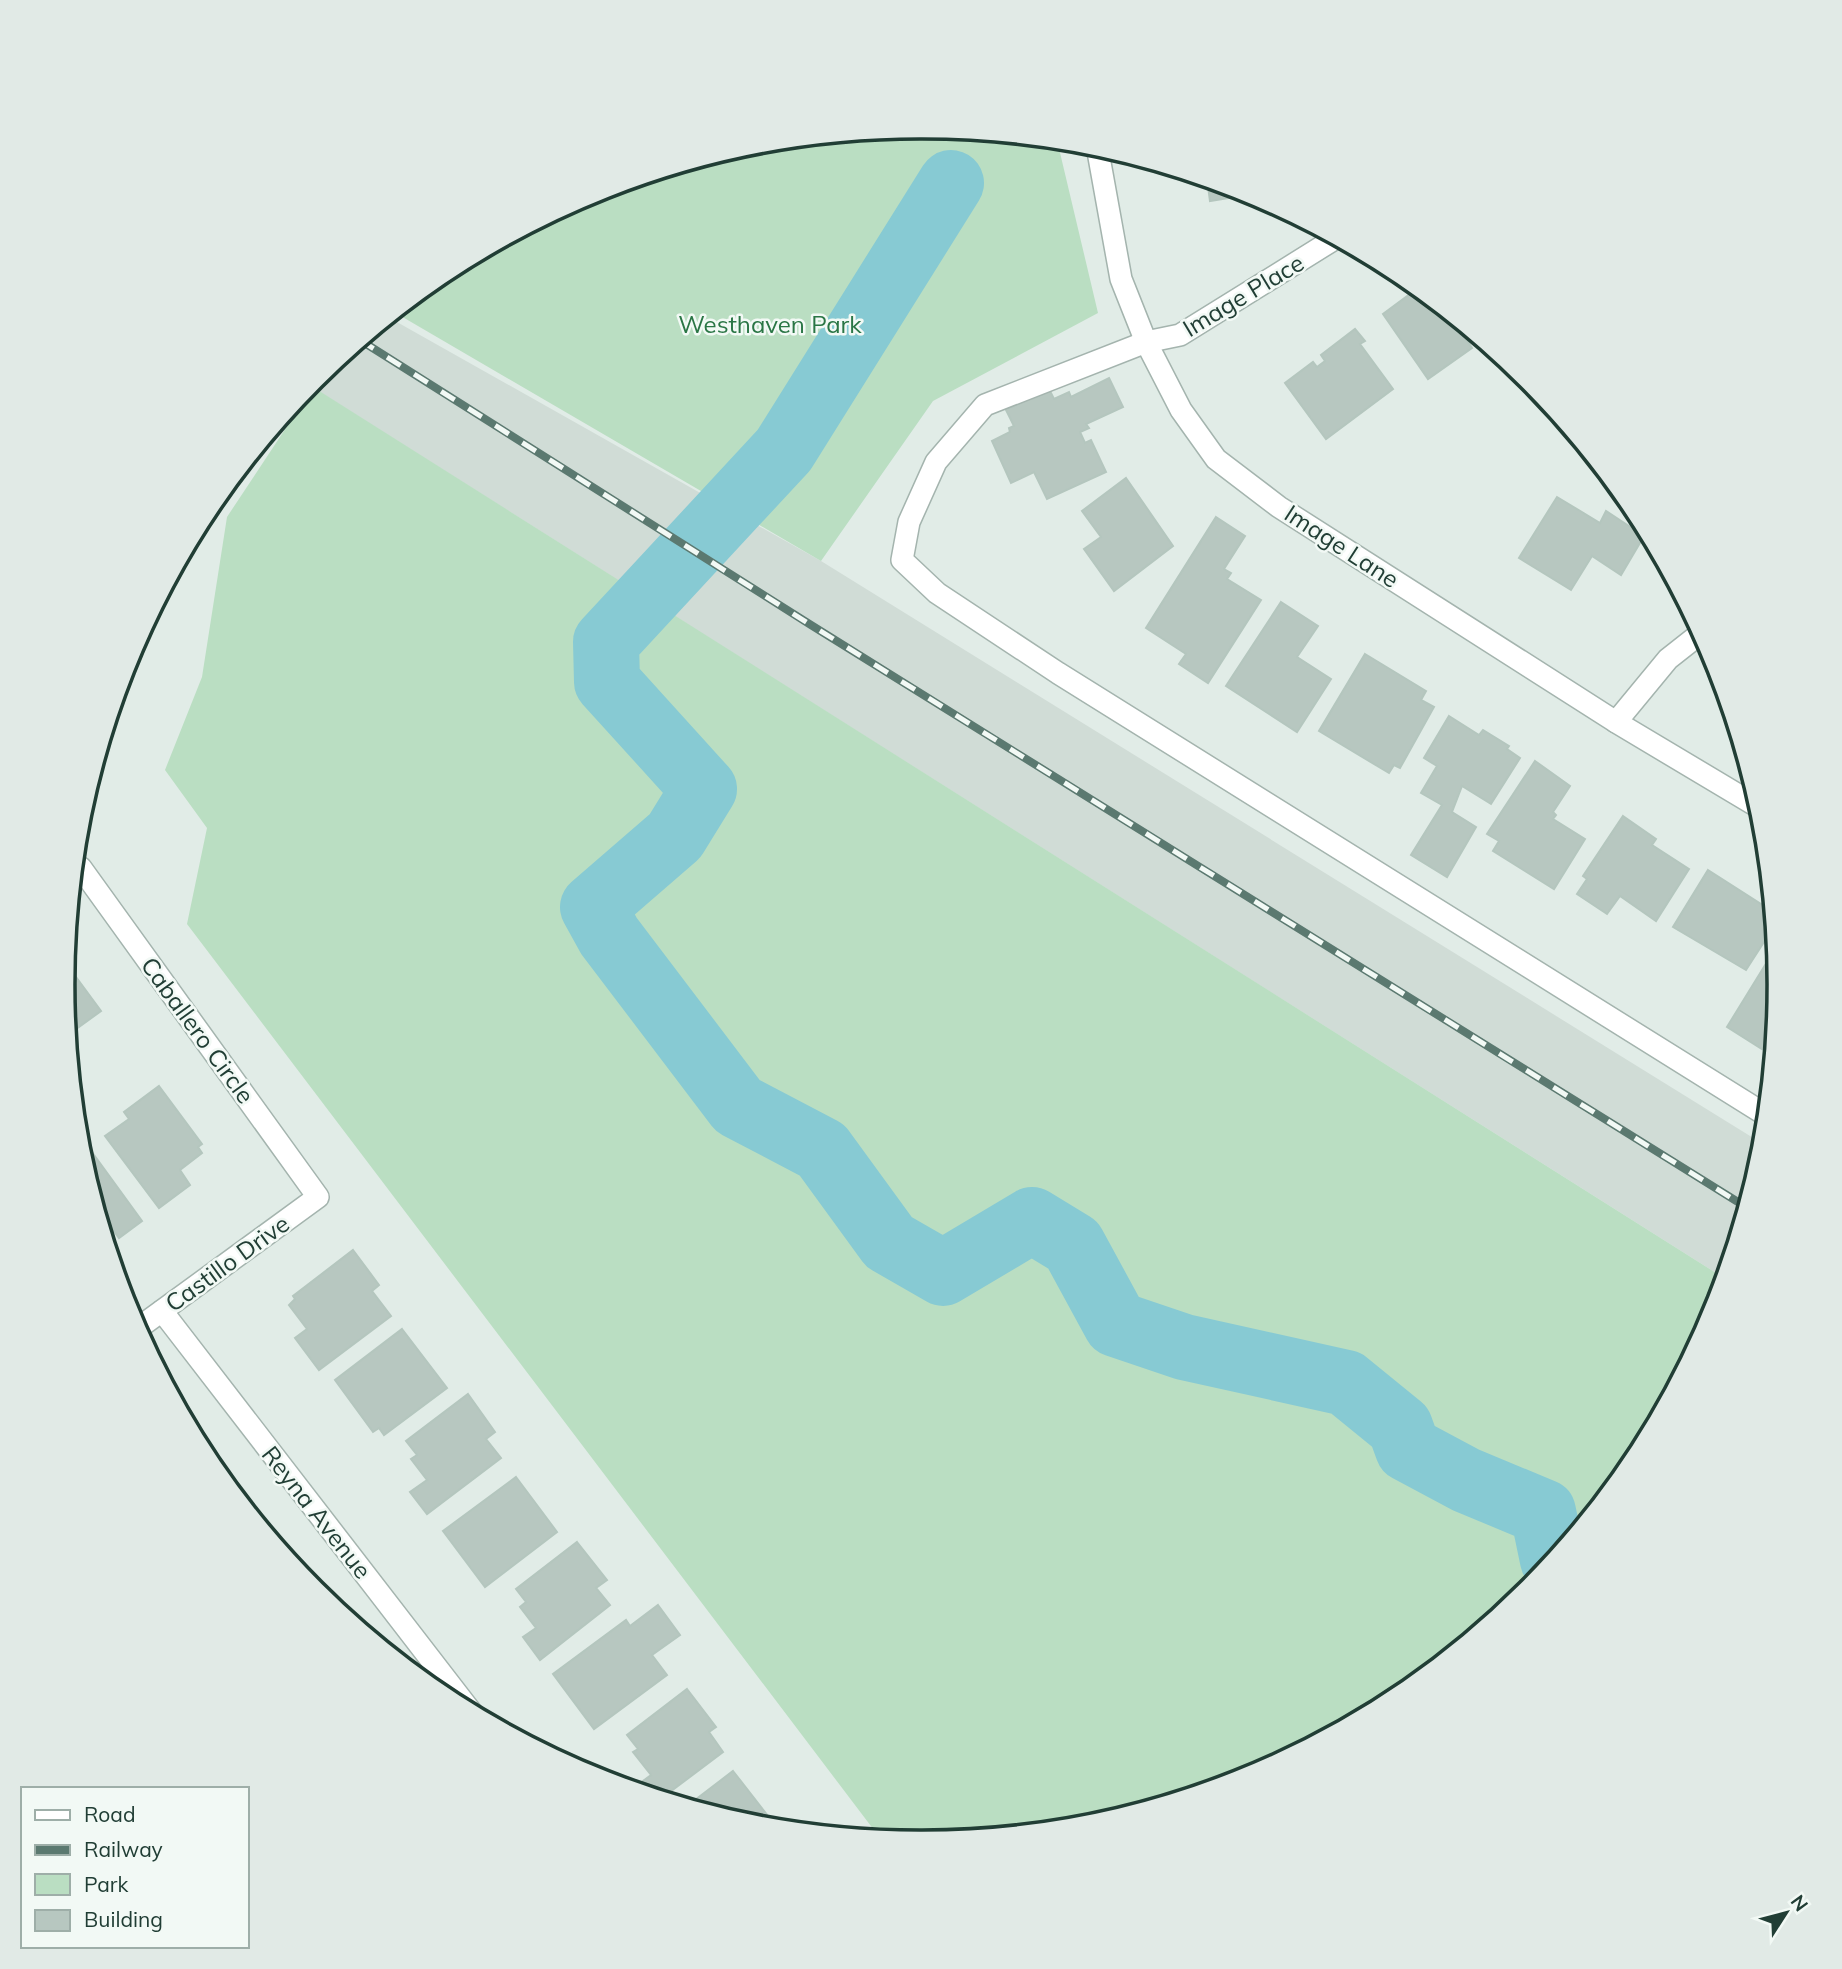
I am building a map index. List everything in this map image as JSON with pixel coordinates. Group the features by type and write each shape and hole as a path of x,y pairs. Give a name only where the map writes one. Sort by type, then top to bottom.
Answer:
{"street":[{"name":"Image Lane","path":"1099,158 1121,279 1146,342 1181,410 1216,459 1279,507 1616,722 1745,799"},
{"name":"Image Place","path":"1328,243 1180,335 1146,342 985,405 936,463 909,522 902,560 937,593 1058,673 1757,1110"},
{"path":"1616,722 1668,659 1693,640"},
{"name":"Caballero Circle","path":"83,871 318,1197"},
{"name":"Castillo Drive","path":"146,1322 318,1197"},
{"name":"Reyna Avenue","path":"162,1311 454,1690"}],"shaded area":[{"path":"396,322 821,561 1752,1137 1738,1203 1716,1273 318,391"}],"green space":[{"name":"Westhaven Park","path":"866,141 976,141 1060,151 1098,313 933,401 821,561 402,317 451,281 547,226 597,203 702,168 756,155"},
{"path":"319,391 1716,1273 1680,1359 1624,1454 1557,1542 1519,1583 1479,1620 1391,1688 1295,1743 1245,1766 1193,1785 1086,1814 976,1828 873,1828 187,924 207,828 165,770 202,677 227,517 290,421"}],"building":[{"path":"1208,190 1230,198 1210,201"},
{"path":"1409,294 1465,338 1472,348 1428,379 1383,314"},
{"path":"1355,329 1365,341 1360,344 1393,389 1326,439 1285,383 1313,362 1317,367 1325,361 1321,355"},
{"path":"1109,378 1123,407 1086,424 1089,428 1080,432 1085,443 1091,440 1106,472 1047,499 1034,472 1011,483 992,441 1010,432 1009,428 1014,426 1006,410 1049,389 1054,399 1069,392 1071,397"},
{"path":"1126,478 1173,546 1114,591 1084,549 1101,537 1082,511"},
{"path":"1557,497 1600,523 1606,511 1632,528 1641,542 1621,575 1592,556 1571,590 1519,558"},
{"path":"1216,517 1245,536 1224,569 1231,573 1227,579 1261,600 1208,683 1179,664 1186,654 1146,628"},
{"path":"1281,602 1318,626 1297,657 1331,679 1297,732 1226,686"},
{"path":"1365,654 1426,691 1421,700 1434,707 1400,768 1394,765 1389,773 1319,731"},
{"path":"1449,716 1479,735 1483,730 1509,746 1507,749 1520,758 1491,804 1462,786 1452,812 1476,827 1447,877 1411,855 1442,805 1421,793 1437,766 1424,758"},
{"path":"1535,761 1570,786 1553,812 1556,815 1553,819 1585,839 1554,889 1493,851 1499,841 1487,834"},
{"path":"1623,816 1656,839 1652,845 1689,869 1656,921 1620,896 1607,914 1577,894 1587,879 1583,876"},
{"path":"1708,870 1763,905 1765,940 1746,970 1673,927"},
{"path":"1766,963 1765,1045 1762,1049 1727,1027"},
{"path":"75,976 101,1011 77,1029"},
{"path":"159,1086 202,1144 198,1147 202,1153 180,1170 190,1185 159,1208 105,1136 129,1119 124,1112"},
{"path":"93,1154 142,1221 119,1238 111,1228"},
{"path":"353,1250 379,1285 372,1291 391,1316 319,1370 295,1338 307,1329 289,1305 295,1299 293,1296"},
{"path":"402,1329 447,1388 384,1435 379,1428 373,1432 335,1380"},
{"path":"468,1394 495,1432 486,1439 501,1458 427,1514 410,1492 427,1480 411,1459 417,1455 406,1441"},
{"path":"516,1477 557,1532 485,1587 443,1531"},
{"path":"577,1542 607,1580 596,1588 610,1605 540,1660 523,1637 536,1628 520,1607 526,1602 516,1589"},
{"path":"658,1605 680,1635 652,1655 667,1675 594,1729 553,1674 626,1620 630,1626"},
{"path":"687,1689 716,1727 709,1732 723,1752 671,1792 641,1782 651,1775 633,1752 638,1749 627,1735"},
{"path":"733,1771 768,1816 756,1814 696,1799"}],"waterway":[{"path":"951,183 784,450 606,642 607,682 704,789 675,836 593,907 609,936 738,1106 822,1150 889,1242 943,1273 1032,1220 1073,1245 1116,1324 1184,1347 1346,1383 1400,1427 1408,1449 1466,1480 1543,1512 1551,1549"}],"railway":[{"path":"368,345 811,625 1738,1202"}]}
